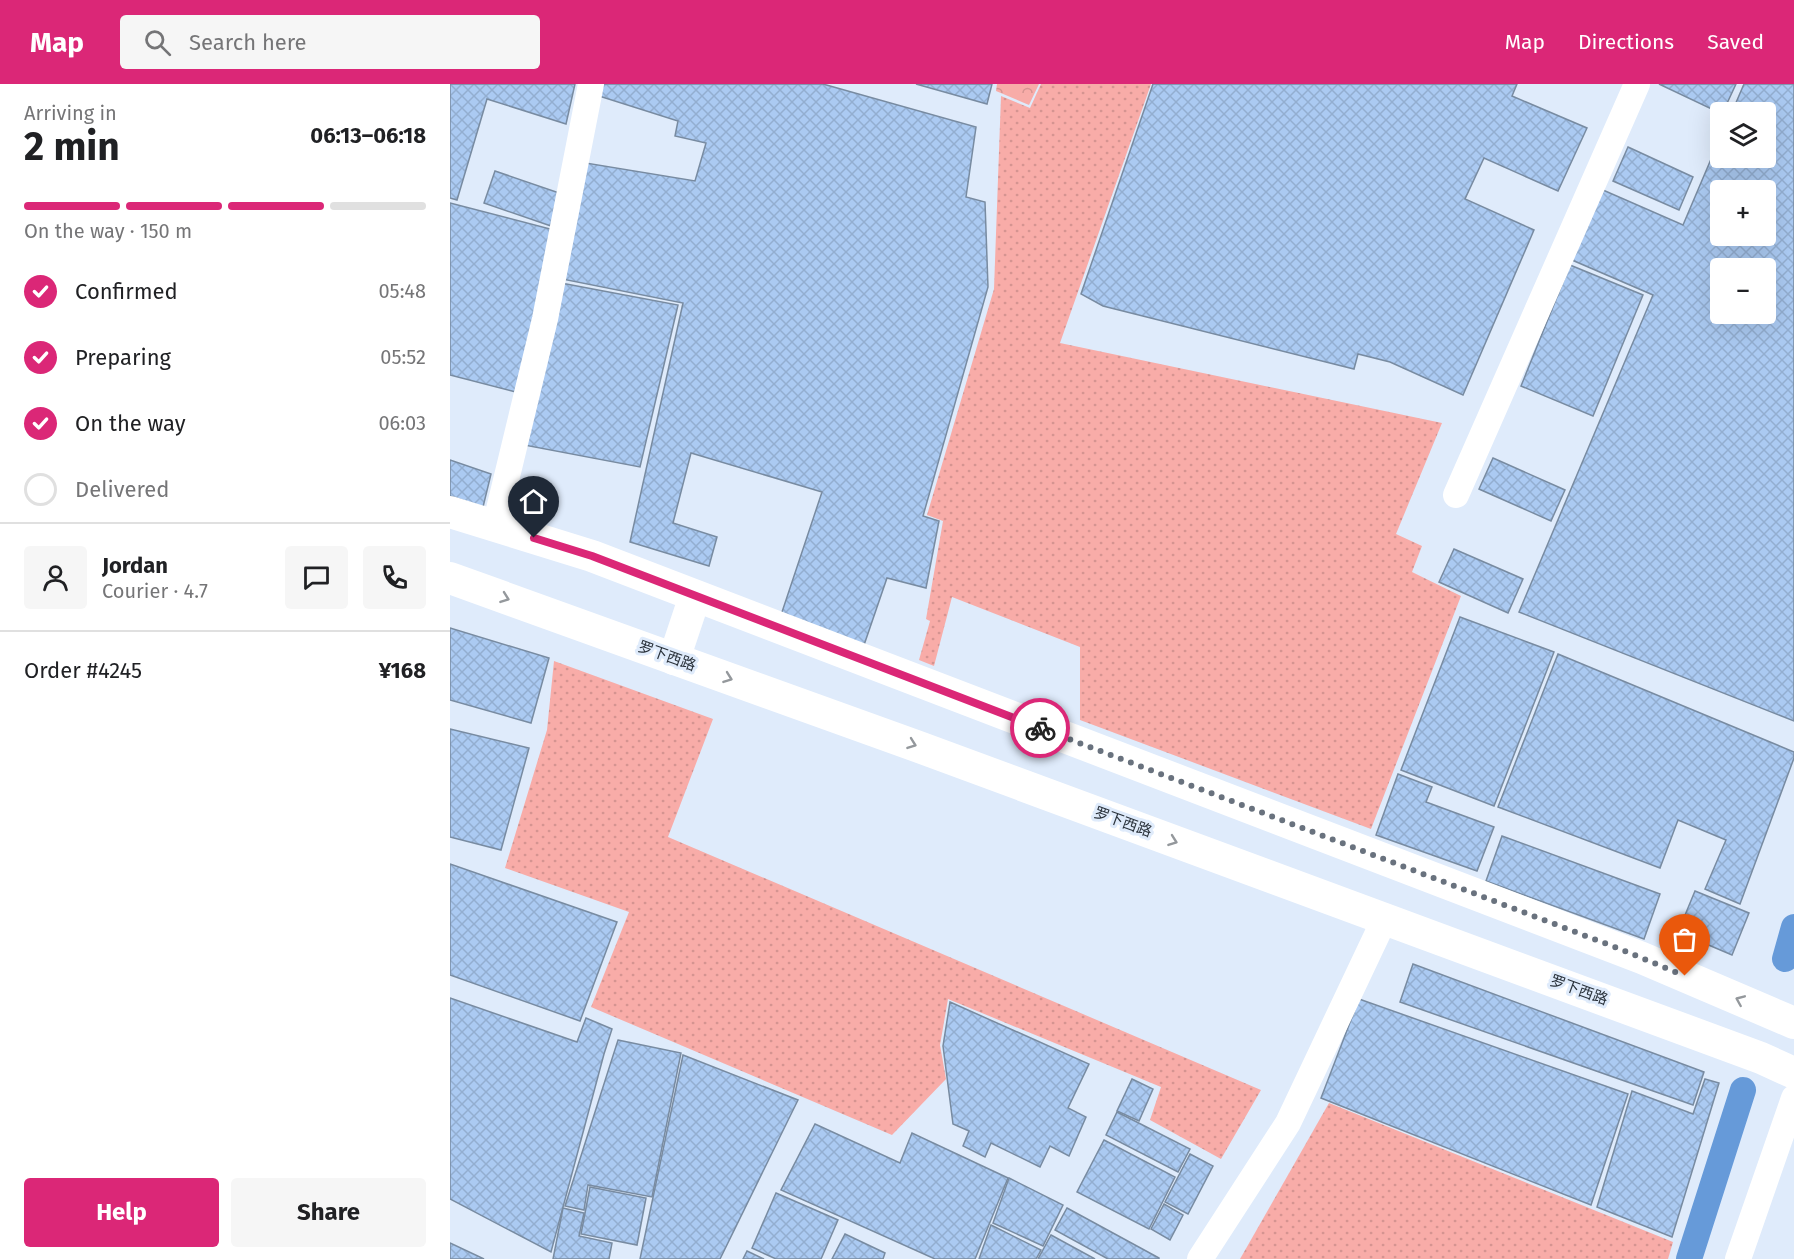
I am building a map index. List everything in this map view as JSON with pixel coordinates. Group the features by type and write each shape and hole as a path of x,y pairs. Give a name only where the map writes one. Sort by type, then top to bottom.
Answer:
{"main road":[{"path":"450,512 592,556 1642,958 1794,1023"},
{"name":"罗下西路","path":"450,578 1385,918 1761,1058 1794,1073"},
{"path":"674,658 695,596"}],"street":[{"path":"495,526 545,319 591,84"},
{"path":"1456,495 1637,84"},
{"path":"1200,1259 1288,1123 1385,918"},
{"path":"1738,1259 1794,1098"}],"green space":[{"path":"997,84 1039,84 1029,105 996,91"},
{"path":"1041,84 1151,84 1060,343 1442,423 1396,534 1422,546 1412,572 1461,596 1371,829 1080,720 1080,647 952,597 934,666 919,660 930,621 926,619 943,521 927,515 994,289 1001,96 1030,108"},
{"path":"554,661 713,719 668,837 1261,1090 1221,1159 1150,1120 1161,1087 948,999 940,1045 946,1079 892,1135 591,1007 629,912 505,868 547,730"},
{"path":"1329,1103 1673,1242 1668,1259 1240,1259"}],"building":[{"path":"450,84 575,84 566,124 487,99 457,200 450,198"},
{"path":"602,84 823,84 976,127 966,197 985,202 988,287 923,516 939,521 926,588 887,578 863,648 780,618 822,492 691,453 673,523 717,537 709,566 630,542 683,303 562,279 580,162 695,181 706,143 675,136 678,121 599,96"},
{"path":"916,84 992,84 987,104"},
{"path":"1153,84 1517,84 1512,96 1587,128 1558,191 1484,158 1465,199 1534,230 1463,395 1390,362 1358,354 1354,369 1103,306 1081,294"},
{"path":"1659,84 1736,84 1728,102 1710,102 1710,108"},
{"path":"1744,84 1794,84 1794,721 1519,612 1653,295 1572,260 1603,190 1683,225 1710,162 1710,168 1776,168 1776,102 1736,102"},
{"path":"1628,147 1693,177 1679,210 1613,181"},
{"path":"495,171 562,194 551,226 484,203"},
{"path":"450,203 554,230 516,392 450,375"},
{"path":"1570,265 1643,295 1593,416 1521,386"},
{"path":"561,283 678,305 640,467 524,445"},
{"path":"1493,458 1565,490 1551,521 1479,489"},
{"path":"450,460 491,474 483,507 450,496"},
{"path":"1454,549 1523,579 1508,613 1439,582"},
{"path":"1460,617 1554,652 1494,806 1401,770"},
{"path":"450,628 549,658 531,723 450,700"},
{"path":"1558,654 1794,752 1794,758 1740,904 1705,889 1726,840 1678,820 1660,868 1498,807"},
{"path":"450,729 529,748 501,850 450,837"},
{"path":"1398,774 1432,787 1426,802 1494,827 1477,871 1376,835"},
{"path":"1502,836 1660,894 1644,939 1486,881"},
{"path":"450,864 617,922 580,1021 450,975"},
{"path":"1695,891 1749,913 1732,955 1678,932"},
{"path":"1413,964 1704,1072 1693,1105 1400,1002"},
{"path":"450,998 577,1042 586,1018 612,1029 551,1252 450,1199"},
{"path":"1359,999 1628,1094 1591,1205 1321,1098"},
{"path":"950,1002 1089,1064 1068,1108 1086,1117 1069,1156 1050,1146 1040,1167 991,1143 985,1157 963,1146 969,1131 953,1124 943,1046"},
{"path":"618,1040 681,1053 652,1197 588,1185 584,1210 565,1206"},
{"path":"683,1055 798,1100 720,1259 640,1259"},
{"path":"1132,1079 1153,1089 1139,1121 1117,1111"},
{"path":"1705,1079 1719,1083 1672,1237 1597,1207 1632,1091 1693,1114"},
{"path":"1117,1112 1190,1149 1178,1172 1106,1135"},
{"path":"815,1124 900,1163 912,1133 1008,1178 975,1259 935,1259 781,1190"},
{"path":"1104,1140 1175,1177 1149,1229 1077,1192"},
{"path":"1190,1154 1213,1166 1188,1214 1165,1202"},
{"path":"1009,1178 1063,1205 1043,1246 993,1223"},
{"path":"590,1187 646,1198 637,1245 581,1234"},
{"path":"776,1193 838,1220 821,1259 776,1259 752,1248"},
{"path":"1164,1204 1183,1215 1170,1240 1151,1229"},
{"path":"563,1208 584,1213 579,1236 612,1243 609,1259 553,1259"},
{"path":"1067,1208 1159,1259 1108,1259 1055,1230"},
{"path":"991,1225 1041,1250 1036,1259 979,1259"},
{"path":"845,1234 885,1253 883,1259 832,1259"},
{"path":"1051,1235 1095,1259 1038,1259"},
{"path":"450,1243 484,1259 450,1259"},
{"path":"747,1251 764,1259 743,1259"}],"waterway":[{"path":"1785,959 1794,927"},
{"path":"1689,1259 1743,1090"}],"way so far":[{"path":"1040,728 1620,949 1685,976"}],"route":[{"path":"534,538 592,556 1040,728"}]}
